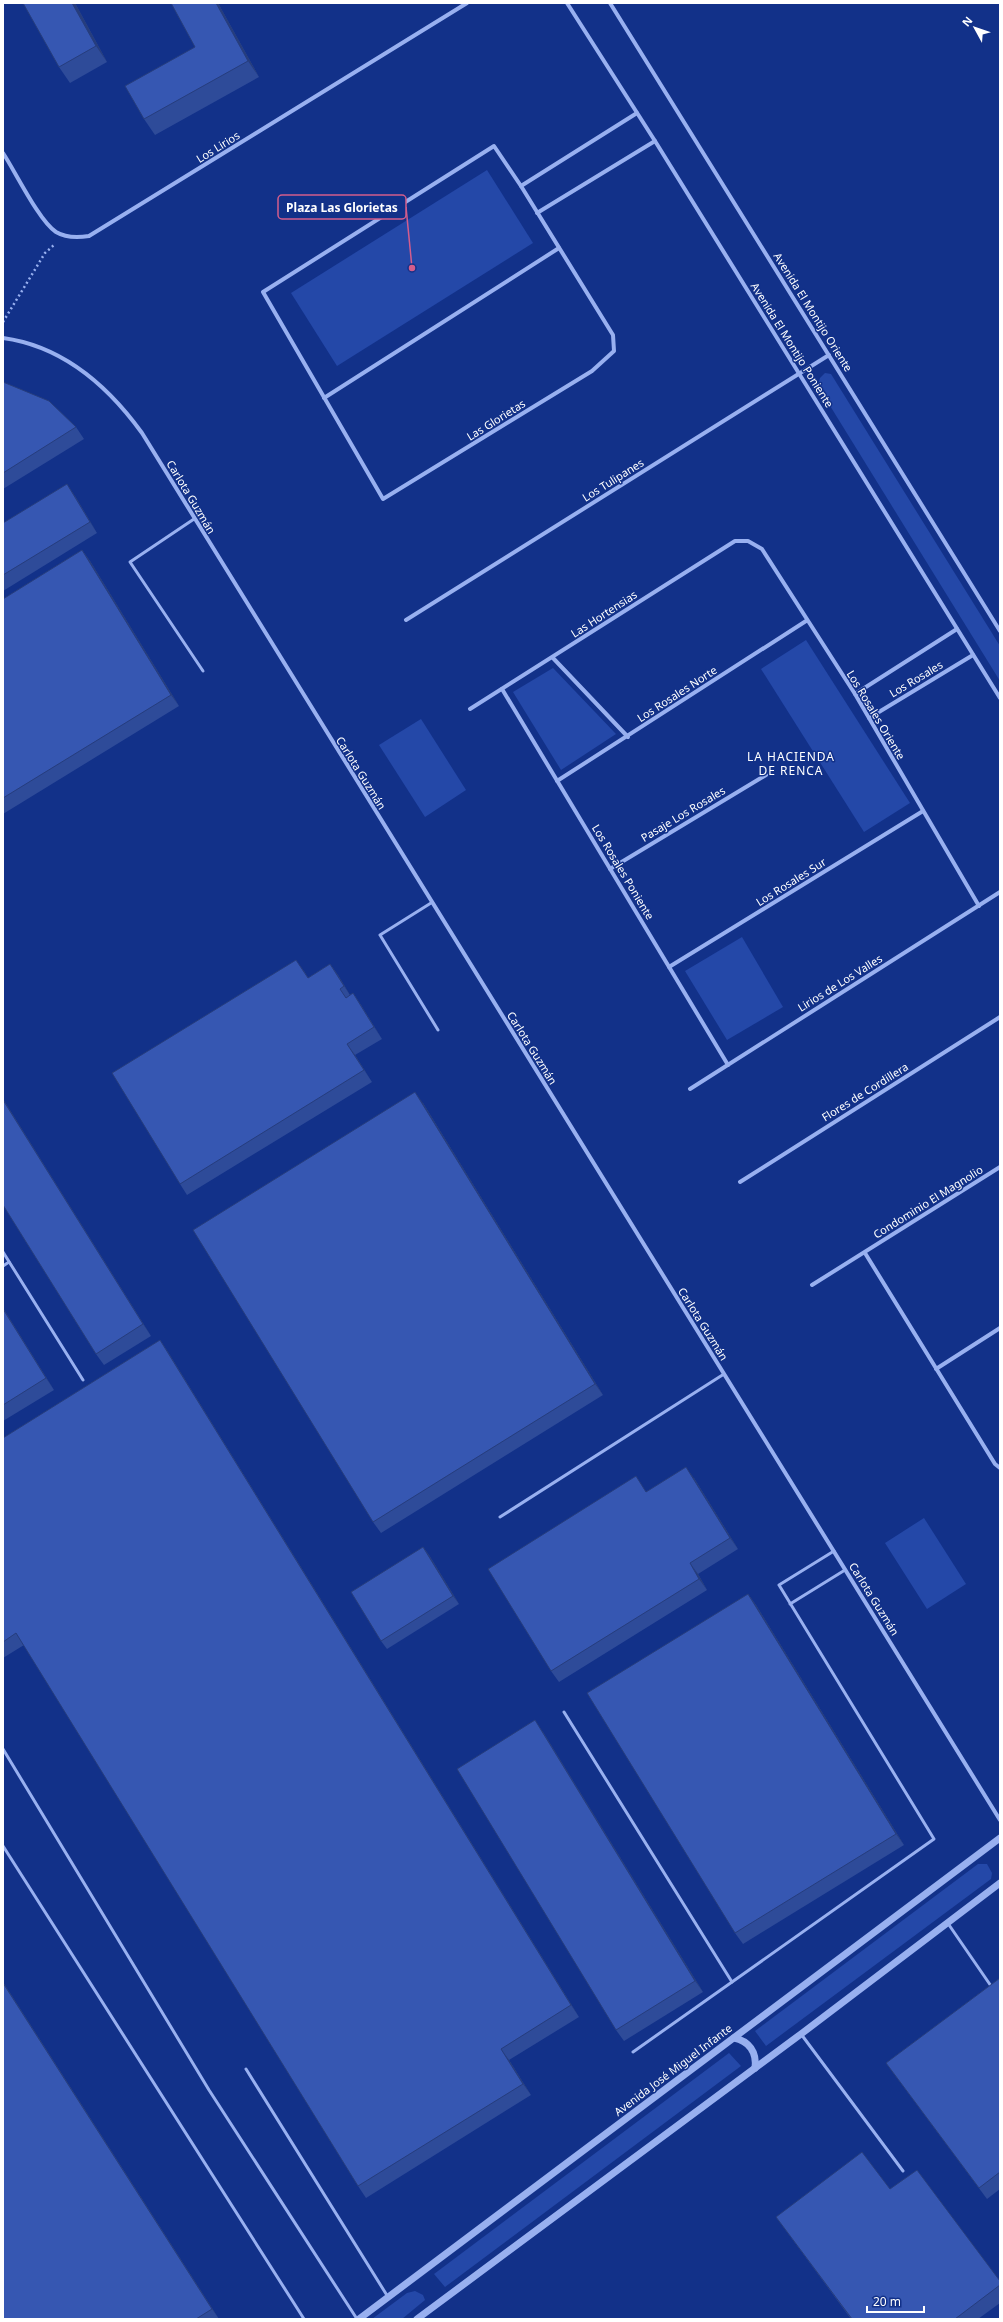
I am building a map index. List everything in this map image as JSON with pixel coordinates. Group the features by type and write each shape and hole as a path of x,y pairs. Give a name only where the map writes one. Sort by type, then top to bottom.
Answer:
{"street":[{"name":"Los Lirios","path":"65,236 81,237 96,233 467,3"},
{"name":"Avenida El Montijo Poniente","path":"567,3 655,141 1000,698"},
{"name":"Avenida El Montijo Oriente","path":"610,3 1000,631"},
{"path":"521,186 637,113"},
{"path":"537,213 655,141"},
{"name":"Las Glorietas","path":"494,146 537,213 613,335 614,351 592,371 383,499 263,292 494,146"},
{"path":"3,152 48,225 65,236"},
{"path":"324,398 559,248"},
{"name":"Carlota Guzmán","path":"3,338 32,344 67,360 102,387 130,417 142,433 431,903 1000,1820"},
{"name":"Los Tulipanes","path":"406,620 829,355"},
{"name":"Las Hortensias","path":"470,709 553,658 735,541 748,541"},
{"name":"Los Rosales Oriente","path":"748,541 762,549 806,621 855,694 979,906"},
{"name":"Los Rosales Norte","path":"557,781 628,737 806,621"},
{"name":"Los Rosales","path":"855,694 957,629"},
{"name":"Los Rosales","path":"869,718 973,655"},
{"path":"553,658 628,737"},
{"name":"Los Rosales Poniente","path":"502,689 728,1065"},
{"name":"Pasaje Los Rosales","path":"610,869 766,775"},
{"name":"Los Rosales Sur","path":"669,967 923,811"},
{"name":"Lirios de Los Valles","path":"690,1089 1000,892"},
{"name":"Flores de Cordillera","path":"740,1182 1000,1017"},
{"name":"Condominio El Magnolio","path":"812,1285 1000,1168"},
{"path":"865,1253 995,1464 1000,1468"},
{"path":"936,1369 1000,1328"},
{"name":"Avenida José Miguel Infante","path":"358,2319 1000,1838"},
{"path":"417,2319 801,2034 1000,1883"},
{"path":"734,2038 747,2043 752,2049 756,2062 755,2068"}],"lane":[{"path":"194,519 130,562 203,671"},
{"path":"431,903 380,935 438,1030"},
{"path":"3,1252 83,1380"},
{"path":"3,1266 9,1262"},
{"path":"500,1516 724,1374"},
{"path":"633,2052 934,1839 779,1585 834,1551"},
{"path":"790,1604 845,1570"},
{"path":"564,1712 732,1982"},
{"path":"3,1749 209,2090 358,2319"},
{"path":"3,1846 304,2319"},
{"path":"947,1922 991,1986"},
{"path":"801,2034 903,2171"},
{"path":"246,2069 388,2298"}],"path":[{"path":"3,322 45,253 65,236"}],"shaded area":[{"path":"487,170 533,243 337,366 291,293"},
{"path":"825,373 831,374 1000,646 1000,681 818,385 820,378"},
{"path":"806,640 910,803 864,832 761,669"},
{"path":"553,668 616,734 561,770 513,692"},
{"path":"421,719 466,790 425,817 379,745"},
{"path":"742,937 783,1007 727,1040 685,971"},
{"path":"924,1518 966,1584 927,1609 885,1543"},
{"path":"978,1864 987,1864 992,1873 991,1879 766,2046 755,2031"},
{"path":"729,2053 741,2066 445,2287 434,2274"},
{"path":"415,2291 423,2295 425,2300 402,2319 372,2319 407,2293"}],"building":[{"path":"23,3 72,3 96,46 59,67"},
{"path":"171,3 216,3 248,61 144,119 125,86 195,47"},
{"path":"3,382 49,401 76,427 3,473"},
{"path":"67,484 90,522 3,575 3,523"},
{"path":"82,550 171,695 3,798 3,599"},
{"path":"296,960 308,978 330,964 344,986 340,989 346,998 353,993 374,1027 347,1044 364,1070 180,1184 112,1073"},
{"path":"415,1092 595,1384 373,1522 193,1230"},
{"path":"3,1100 143,1324 96,1354 3,1205"},
{"path":"3,1309 46,1378 3,1405"},
{"path":"160,1340 571,2005 501,2049 523,2084 358,2186 16,1633 3,1642 3,1438"},
{"path":"686,1467 730,1538 690,1563 699,1579 551,1671 488,1569 636,1476 646,1492"},
{"path":"423,1547 453,1596 381,1641 351,1592"},
{"path":"748,1594 896,1834 735,1933 587,1693"},
{"path":"535,1720 695,1981 616,2030 457,1769"},
{"path":"1000,1978 1000,2172 979,2188 886,2063"},
{"path":"3,1983 212,2309 196,2319 3,2319"},
{"path":"862,2152 890,2189 917,2170 1000,2281 1000,2285 955,2319 852,2319 776,2217"}],"place":[{"name":"Plaza Las Glorietas","path":"412,268"}],"district":[{"name":"LA HACIENDA DE RENCA","path":"791,764"}]}
